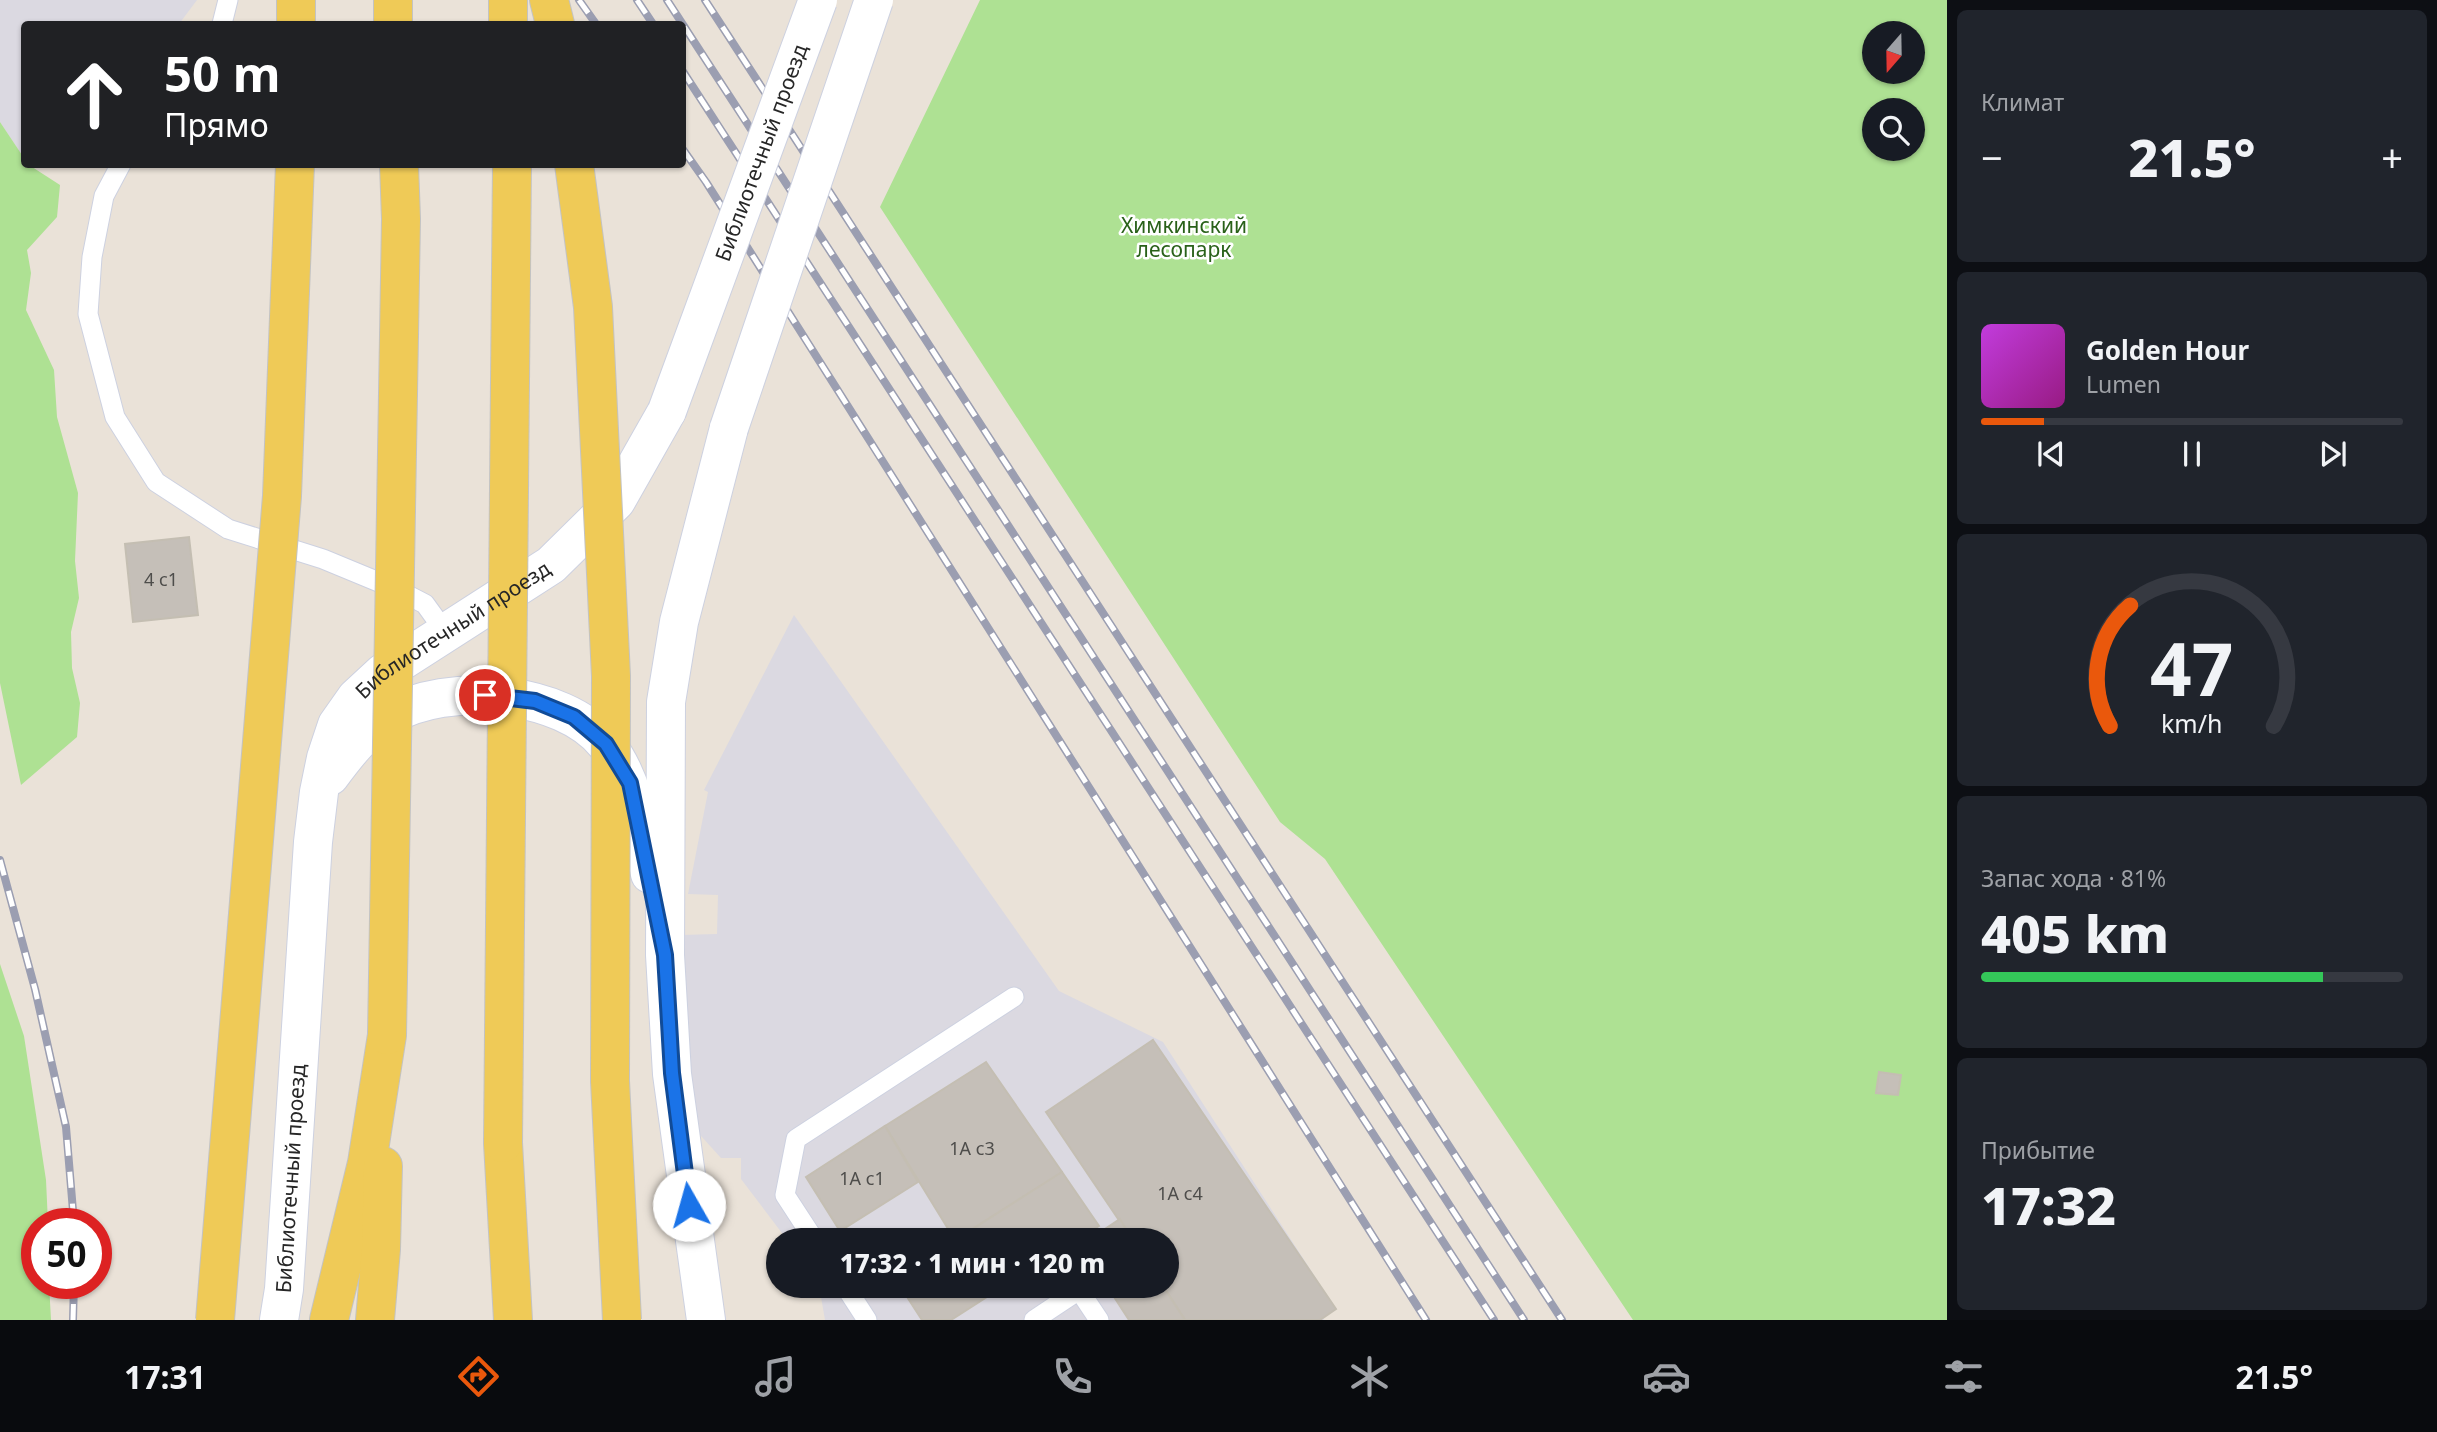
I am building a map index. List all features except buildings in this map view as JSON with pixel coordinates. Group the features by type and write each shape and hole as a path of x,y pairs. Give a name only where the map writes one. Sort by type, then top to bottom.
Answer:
{"main road":[{"path":"296,0 296,21"},
{"path":"393,0 393,21"},
{"path":"508,0 508,21"},
{"path":"550,0 554,21"},
{"name":"Библиотечный проезд","path":"279,1320 284,1289 319,792 337,725 356,698 383,673 551,565 615,501 667,411 818,0"},
{"path":"706,1320 672,1073 665,955 666,702 679,622 729,428 874,0"},
{"path":"215,1320 282,496 295,168"},
{"path":"375,1320 381,1249 387,1035 399,168"},
{"path":"492,1320 503,1143 512,168"},
{"path":"575,168 593,307 611,676 610,1081 622,1320"},
{"path":"319,792 356,741 390,715 432,700 485,695 535,701 574,717 606,744 630,783 665,955"},
{"path":"329,1320 367,1163 387,1035"},
{"path":"503,1143 513,1320"}],"lane":[{"path":"223,21 228,0"},
{"path":"119,168 104,196 92,257 88,314 115,417 156,482 228,529 323,559 425,604 446,633"},
{"path":"807,1228 785,1195 796,1139 1014,997"},
{"path":"1034,1320 1079,1290 1099,1320"},
{"path":"853,1298 867,1320"}],"shaded area":[{"path":"0,0 197,0 181,21 21,21 21,154 0,122"},
{"path":"794,615 1059,991 1163,1042 1336,1309 1323,1318 1324,1320 825,1320 821,1298 1179,1298 1179,1228 778,1228 741,1179 741,1158 721,1158 692,1126 681,935 717,934 718,895 688,894 708,792 704,790"}],"green space":[{"name":"Химкинский лесопарк","path":"980,0 1947,0 1947,1320 1633,1320 1325,859 1280,822 880,207"},
{"path":"0,122 21,154 21,168 34,168 60,185 57,217 27,250 31,273 26,310 54,370 57,417 78,493 75,561 79,598 71,632 72,668 80,703 77,737 21,785 0,683"},
{"path":"0,964 24,1036 46,1180 47,1208 21,1208 21,1299 50,1299 51,1320 0,1320"}],"railway":[{"path":"579,0 594,21"},
{"path":"637,0 651,21"},
{"path":"667,0 681,21"},
{"path":"705,0 1562,1320"},
{"path":"686,29 1524,1320"},
{"path":"686,76 1494,1320"},
{"path":"686,154 1426,1320"},
{"path":"0,860 35,989 66,1127 73,1208"},
{"path":"73,1320 74,1299"}],"route":[{"path":"485,695 535,701 574,717 606,744 630,783 665,955 672,1073 689,1205"}]}
